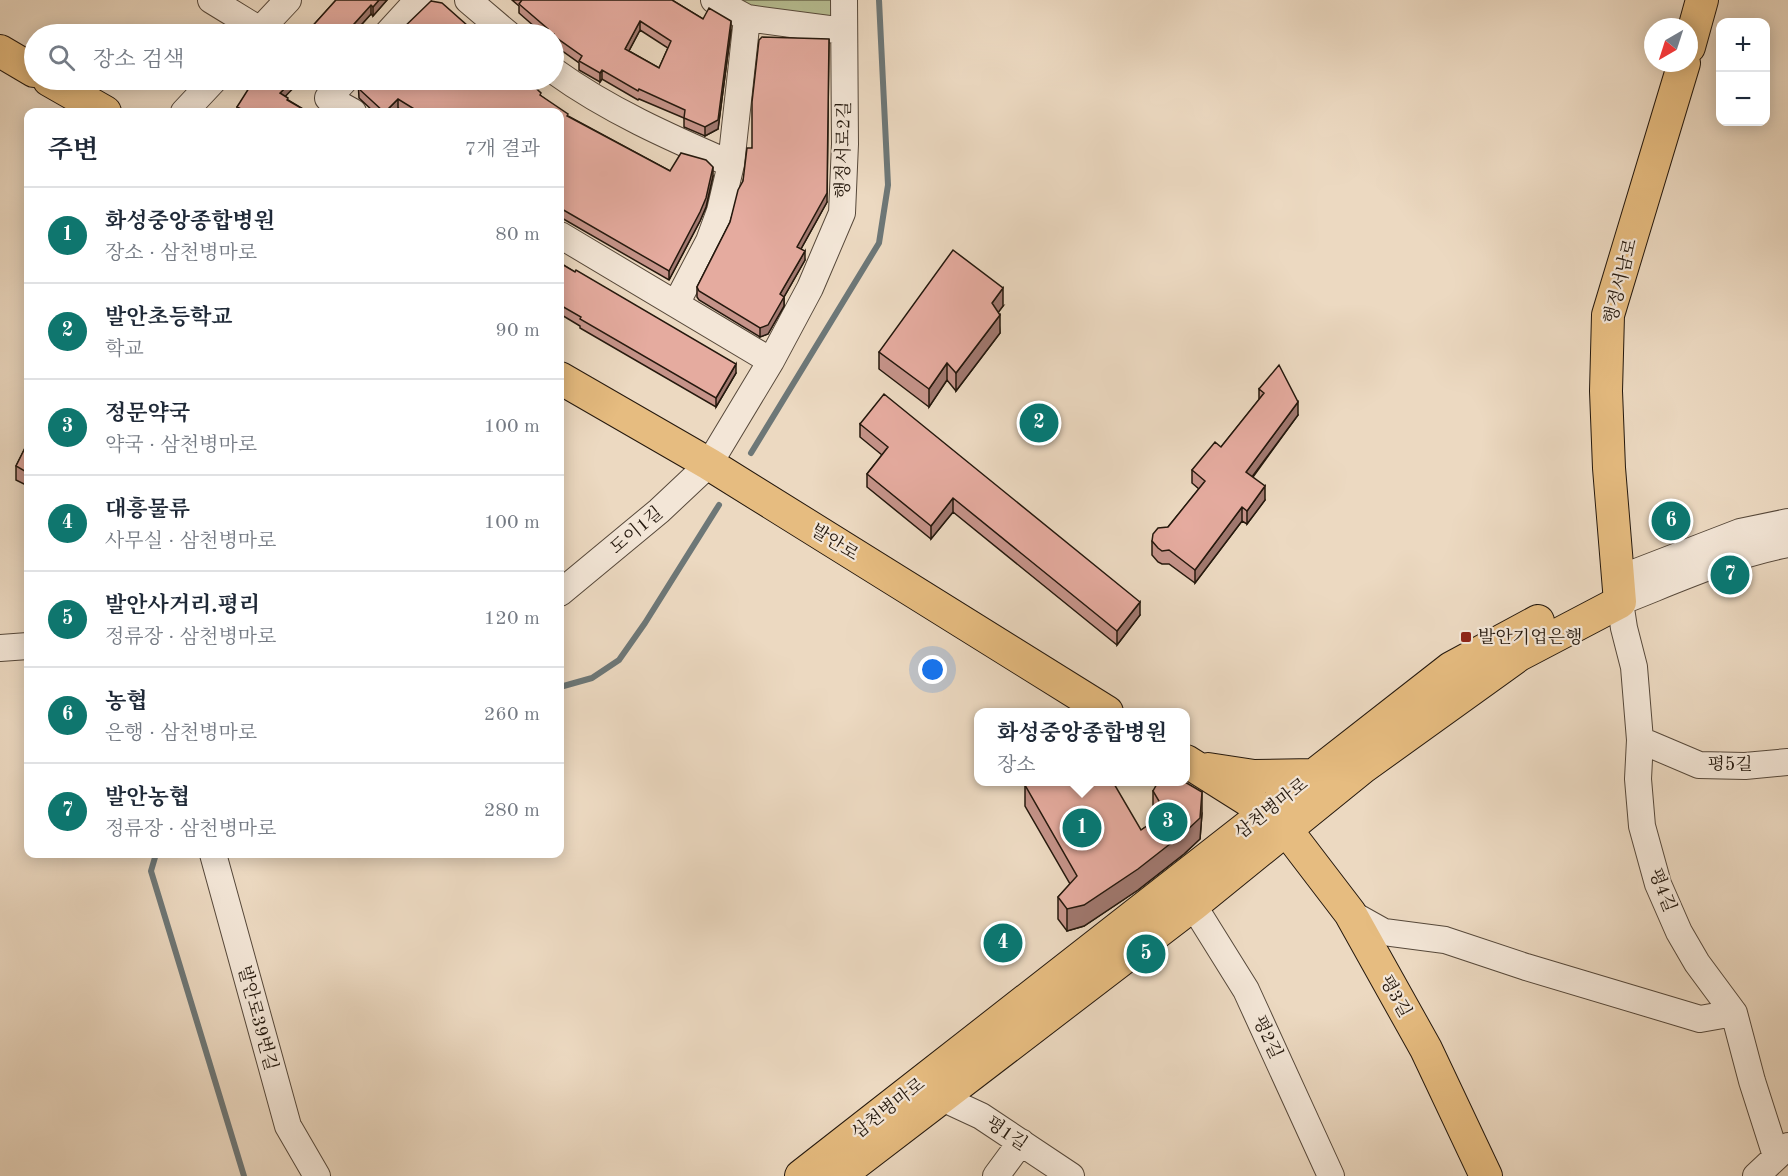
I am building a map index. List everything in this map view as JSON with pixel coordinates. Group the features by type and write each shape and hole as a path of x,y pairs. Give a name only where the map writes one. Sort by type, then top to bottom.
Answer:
{"main road":[{"path":"1697,18 1702,0"},
{"path":"0,51 24,65"},
{"name":"행정서남로","path":"1619,591 1606,391 1608,315 1681,72"},
{"path":"66,90 98,108"},
{"name":"발안로","path":"564,380 709,464 1101,708"},
{"name":"삼천병마로","path":"839,1176 1192,905 1276,820 1314,775 1451,668 1619,591"},
{"name":"삼천병마로","path":"801,1176 1220,849 1276,820 1362,768 1519,655 1619,591"},
{"path":"1198,769 1234,774 1314,775"},
{"path":"1198,769 1276,820"},
{"path":"1198,769 1224,813 1220,849"},
{"name":"평3길","path":"1276,820 1350,913 1426,1049 1486,1176"}],"street":[{"path":"211,0 246,24"},
{"path":"266,24 288,0"},
{"path":"396,24 418,0"},
{"path":"468,0 496,24"},
{"path":"714,0 747,18 844,31"},
{"name":"행정서로2길","path":"709,464 771,360 810,288 842,213 845,144 844,0"},
{"path":"676,304 709,241 720,211 731,164 747,18"},
{"path":"564,78 636,121 731,164"},
{"path":"188,108 205,90"},
{"path":"338,90 350,108"},
{"path":"564,237 771,360"},
{"name":"도이1길","path":"564,590 659,511 709,464"},
{"name":"삼천병마로","path":"1619,591 1740,532 1788,522"},
{"name":"삼천병마로","path":"1619,591 1702,570 1766,548 1788,544"},
{"name":"평4길","path":"1619,591 1624,628 1634,667 1640,740 1638,779 1642,826 1658,884 1679,932 1697,963 1734,1013 1752,1081 1782,1151"},
{"path":"0,648 24,646"},
{"name":"평5길","path":"1640,740 1699,765 1745,766 1788,762"},
{"name":"발안로39번길","path":"214,858 288,1126 317,1176"},
{"name":"평2길","path":"1192,905 1246,990 1331,1176"},
{"path":"1350,913 1384,932 1445,940 1526,967 1700,1019 1734,1013"},
{"name":"평1길","path":"940,1097 981,1116 1071,1176"},
{"path":"996,1176 1021,1142"},
{"path":"1756,1176 1782,1151"}],"green space":[{"path":"714,0 844,0 844,31"}],"building":[{"path":"336,0 379,0 373,7 371,5 354,24 314,24"},
{"path":"522,0 672,0 703,19 709,8 731,21 718,120 705,127 684,118 685,110 639,89 638,91 602,70 600,73 579,61 582,56 564,43 564,24 542,24 519,4","holes":["640,21 671,41 659,68 625,49"]},
{"path":"431,1 442,3 466,24 407,24"},
{"path":"762,37 829,39 827,193 797,247 805,251 780,294 784,297 768,325 760,328 699,291 697,287 730,222 738,190 743,181 747,148 752,148 752,102 759,40"},
{"path":"248,90 283,90 280,93 288,98 287,100 301,108 239,108 237,107"},
{"path":"360,90 538,90 540,95 559,108 413,108 398,99 389,108 380,108"},
{"path":"564,111 568,114 567,116 670,171 681,153 706,160 713,167 706,198 669,271 564,210"},
{"path":"953,250 1003,288 992,303 1000,315 956,373 947,363 929,389 879,352"},
{"path":"564,265 575,272 576,270 736,364 716,398 580,319 581,317 564,307"},
{"path":"1279,365 1298,402 1246,472 1265,486 1247,511 1242,507 1195,570 1169,550 1162,551 1158,548 1152,541 1153,534 1158,528 1168,527 1205,481 1192,470 1215,442 1221,447 1264,393 1259,389"},
{"path":"884,394 1140,602 1117,631 953,498 931,526 867,474 888,447 860,424"},
{"path":"24,450 24,471 16,466"},
{"path":"1190,785 1202,792 1200,818 1184,833 1138,869 1084,905 1067,909 1058,897 1077,876 1026,786 1115,786 1141,830 1166,813 1153,791 1156,786"}],"waterway":[{"path":"751,453 879,243 888,185 879,0"},
{"path":"564,686 592,678 619,660 719,505"},
{"path":"155,858 151,871 244,1176"}],"place":[{"name":"발안초등학교","path":"1039,423"},
{"name":"농협","path":"1671,521"},
{"name":"발안농협","path":"1730,575"},
{"name":"발안기업은행","path":"1466,637"},
{"name":"정문약국","path":"1168,822"},
{"name":"화성중앙종합병원","path":"1082,828"},
{"name":"대흥물류","path":"1003,943"},
{"name":"발안사거리.평리","path":"1146,954"}]}
